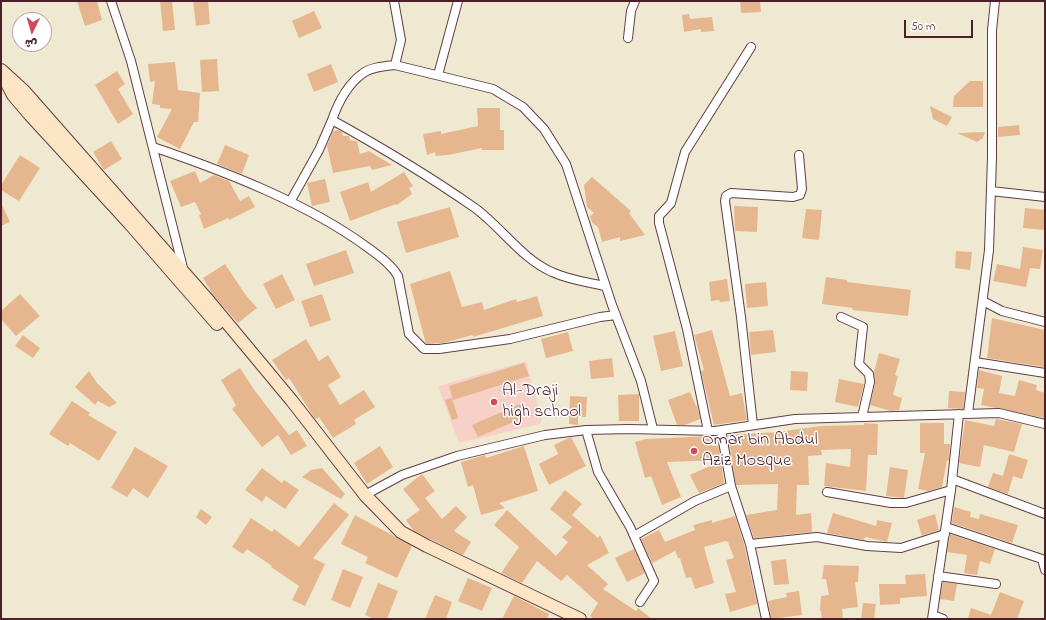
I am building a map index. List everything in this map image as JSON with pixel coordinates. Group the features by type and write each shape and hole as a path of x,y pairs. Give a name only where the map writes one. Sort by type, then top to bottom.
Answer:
{"main road":[{"path":"1,70 24,91 185,274 292,401 313,430 365,495 401,532 412,539 580,619"},
{"path":"1,70 13,95 30,115 130,224 289,408 313,430"}],"street":[{"path":"111,1 132,61 185,274"},
{"path":"394,1 400,40 395,65"},
{"path":"438,75 458,1"},
{"path":"628,38 631,11 635,1"},
{"path":"943,619 932,617 952,479 964,414 976,362 989,250 992,30 995,1"},
{"path":"708,431 687,329 658,223 659,216 671,203 685,152 751,47"},
{"path":"290,202 319,150 339,101 362,73 380,67 395,65 492,89 523,108 544,130 566,164 605,286 641,380 653,429"},
{"path":"332,120 375,144 476,209 537,264 552,272 573,280 605,286"},
{"path":"153,147 202,163 290,202 339,228 377,255 394,269 398,276 409,334 424,349 439,349 510,339 600,317 616,315"},
{"path":"753,426 741,317 725,202 726,196 731,193 793,197 800,195 802,189 799,155"},
{"path":"991,191 1045,197"},
{"path":"983,301 1002,311 1045,322"},
{"path":"841,317 863,327 859,364 869,374 870,382 862,417"},
{"path":"976,362 1045,373"},
{"path":"365,495 402,475 457,456 545,435 586,430 653,429 708,431 795,419 999,413 1045,424"},
{"path":"586,430 598,472 630,526 654,582 640,602"},
{"path":"721,430 732,486 750,544 766,619"},
{"path":"952,479 1045,514"},
{"path":"634,536 695,501 732,486"},
{"path":"827,492 906,503 951,490"},
{"path":"750,544 817,537 867,546 901,548 945,530 1042,559 1045,570"},
{"path":"938,576 996,584"}],"shaded area":[{"name":"Al-Draji high school","path":"526,361 542,419 540,424 459,443 438,386"}],"building":[{"path":"77,1 97,1 102,20 85,26"},
{"path":"160,1 172,1 175,30 163,31"},
{"path":"193,1 208,1 210,24 196,26"},
{"path":"740,1 760,1 761,12 741,13"},
{"path":"314,11 322,28 299,38 292,21"},
{"path":"689,14 690,19 712,17 714,31 701,32 701,29 684,32 682,15"},
{"path":"217,59 219,91 202,92 200,60"},
{"path":"175,62 178,90 200,93 198,122 194,122 180,149 157,137 172,109 160,108 160,105 152,104 155,81 150,82 148,64"},
{"path":"331,64 338,82 314,92 307,74"},
{"path":"117,71 125,84 118,89 133,114 118,124 95,85"},
{"path":"970,81 983,81 983,107 953,107 954,96"},
{"path":"930,106 952,117 947,126 933,119"},
{"path":"477,108 500,108 500,130 504,130 504,150 482,150 482,148 448,155 436,156 435,152 427,155 423,134 441,131 441,134 478,126"},
{"path":"1019,125 1020,135 998,137 998,127"},
{"path":"338,130 342,132 343,136 349,136 350,140 357,141 360,154 369,151 392,165 372,170 370,166 333,173 327,146 333,131"},
{"path":"985,132 983,138 977,142 957,133"},
{"path":"111,141 122,159 104,170 93,152"},
{"path":"225,145 249,155 242,174 217,164"},
{"path":"20,155 40,168 19,201 1,190 1,185"},
{"path":"195,171 200,183 214,175 229,181 240,201 249,196 255,207 229,220 228,218 204,229 199,215 201,214 195,202 181,207 170,181"},
{"path":"404,172 413,186 409,188 412,194 397,205 396,204 350,221 340,192 368,182 371,192"},
{"path":"592,177 631,211 629,213 645,235 620,241 620,237 602,242 598,227 592,223 590,216 594,213 587,207 584,185"},
{"path":"325,179 330,202 312,206 307,183"},
{"path":"1,203 10,222 1,226"},
{"path":"734,206 758,207 757,232 735,231"},
{"path":"450,207 459,237 406,253 397,222"},
{"path":"1025,208 1045,210 1044,230 1023,228"},
{"path":"806,209 822,210 819,240 802,238"},
{"path":"1023,247 1043,250 1040,269 1030,268 1026,287 993,281 997,264 1020,269"},
{"path":"346,250 354,273 314,286 306,264"},
{"path":"956,251 972,252 970,270 955,268"},
{"path":"225,264 245,294 257,308 238,323 213,295 203,278"},
{"path":"450,271 462,307 482,302 484,310 516,299 517,302 537,296 543,316 473,337 473,335 443,343 426,344 410,284"},
{"path":"282,274 295,300 276,309 263,284"},
{"path":"826,277 847,280 847,282 911,290 908,316 852,310 853,308 822,304"},
{"path":"727,279 730,301 711,301 709,282"},
{"path":"766,282 768,306 747,308 745,284"},
{"path":"20,294 40,316 16,336 1,319 1,311"},
{"path":"322,294 331,320 310,327 301,301"},
{"path":"992,318 1045,330 1045,367 987,358"},
{"path":"712,330 730,396 742,393 747,420 714,425 701,371 704,370 694,335"},
{"path":"773,330 776,352 751,355 749,332"},
{"path":"675,331 683,366 661,371 653,336"},
{"path":"568,332 573,351 546,358 541,339"},
{"path":"23,335 40,348 33,358 15,346"},
{"path":"306,339 319,361 328,355 341,377 328,385 340,405 364,390 375,407 354,420 356,424 333,438 319,417 315,419 289,378 286,380 272,360"},
{"path":"879,353 900,359 895,375 898,376 893,395 902,398 899,410 891,411 870,405 875,383 874,372"},
{"path":"612,358 614,377 591,379 589,361"},
{"path":"524,363 529,376 453,400 449,386"},
{"path":"240,368 255,391 289,435 297,430 307,446 291,455 278,435 262,447 232,409 236,405 221,380"},
{"path":"979,370 1002,376 999,393 1015,396 1019,380 1037,385 1036,390 1045,393 1045,418 981,405 984,389 977,388"},
{"path":"89,371 97,383 117,403 109,407 98,401 95,405 75,387"},
{"path":"791,371 808,372 807,391 790,390"},
{"path":"839,379 864,384 858,407 835,402"},
{"path":"949,391 965,392 963,409 948,408"},
{"path":"690,392 696,406 697,405 700,419 685,425 677,425 668,400"},
{"path":"639,394 639,421 619,421 618,395"},
{"path":"570,396 587,397 586,417 578,417 578,425 569,424"},
{"path":"452,398 458,418 452,420 445,400"},
{"path":"72,401 90,413 88,415 117,432 99,461 70,443 68,446 49,434"},
{"path":"520,404 526,417 478,437 472,425"},
{"path":"996,419 1022,424 1014,452 984,445 980,467 959,463 965,420 994,426"},
{"path":"864,423 878,424 877,455 868,455 866,491 824,486 826,463 850,467 851,449 821,450 822,455 808,456 809,485 797,485 796,515 811,513 812,532 754,538 746,515 777,510 778,484 736,485 728,435 778,432 822,426 864,425"},
{"path":"920,423 944,423 944,444 950,444 949,461 947,460 942,487 928,491 918,489 925,453 920,453"},
{"path":"712,436 712,446 718,446 721,460 667,462 681,497 662,505 651,476 645,478 635,442 646,439"},
{"path":"571,437 586,466 549,485 539,464 558,454 554,445"},
{"path":"380,446 393,467 367,484 354,463"},
{"path":"524,446 538,491 499,503 505,508 481,515 473,485 468,487 461,462 485,455 486,458"},
{"path":"135,447 168,466 148,498 133,488 127,497 111,488"},
{"path":"1009,454 1028,460 1022,479 1013,476 1008,494 988,487 993,473 1003,476"},
{"path":"721,461 724,483 699,493 690,475"},
{"path":"890,467 908,470 904,498 886,496"},
{"path":"262,468 282,483 284,480 299,490 285,509 266,496 262,502 245,490"},
{"path":"322,468 345,494 341,499 302,477 311,470"},
{"path":"422,474 435,491 425,498 442,519 456,506 467,517 454,531 471,542 463,555 414,531 406,520 420,510 403,489"},
{"path":"565,490 582,504 572,515 598,538 600,535 609,553 587,565 608,584 603,589 636,611 638,608 652,619 594,619 590,616 598,603 567,575 561,581 537,561 522,583 501,573 519,547 494,525 507,510 556,556 568,542 562,537 572,527 550,509"},
{"path":"334,503 349,515 313,558 325,564 305,606 292,600 299,586 247,549 243,554 232,547 251,518 272,532 274,529 299,547"},
{"path":"954,507 971,512 970,517 979,519 980,514 1018,525 1012,543 952,523"},
{"path":"201,509 212,517 206,525 196,517"},
{"path":"833,513 876,526 877,520 892,523 887,542 865,537 864,540 827,533"},
{"path":"935,514 939,530 922,536 917,520"},
{"path":"355,515 412,546 397,578 365,563 368,557 341,544"},
{"path":"735,516 744,544 757,604 730,612 725,594 736,592 726,560 734,558 728,542 726,541 704,547 714,583 695,589 691,577 686,578 680,558 678,558 675,551 652,563 641,539 659,530 665,542 695,530 693,525 712,520 712,523"},
{"path":"950,534 995,549 990,564 980,561 977,575 964,573 967,555 947,552"},
{"path":"634,549 645,573 627,582 615,558"},
{"path":"786,559 789,584 774,585 771,561"},
{"path":"824,565 859,566 858,582 855,582 858,607 842,609 843,619 822,619 820,611 821,596 829,595 826,579 822,579"},
{"path":"343,569 363,577 350,608 331,600"},
{"path":"925,574 927,596 900,598 900,604 880,605 879,584 906,584 905,575"},
{"path":"468,578 492,588 482,611 458,601"},
{"path":"943,582 957,584 954,601 940,599"},
{"path":"378,583 398,591 387,619 375,619 365,615"},
{"path":"799,591 802,615 771,619 768,601 787,597 786,593"},
{"path":"1000,592 1024,601 1017,619 968,619 971,608 991,615"},
{"path":"435,595 452,602 446,619 425,619"},
{"path":"514,596 549,614 547,619 502,619"},
{"path":"863,603 876,604 874,619 861,619"}],"place":[{"name":"Al-Draji high school","path":"494,402"},
{"name":"Omar bin Abdul Aziz Mosque","path":"694,451"}]}
